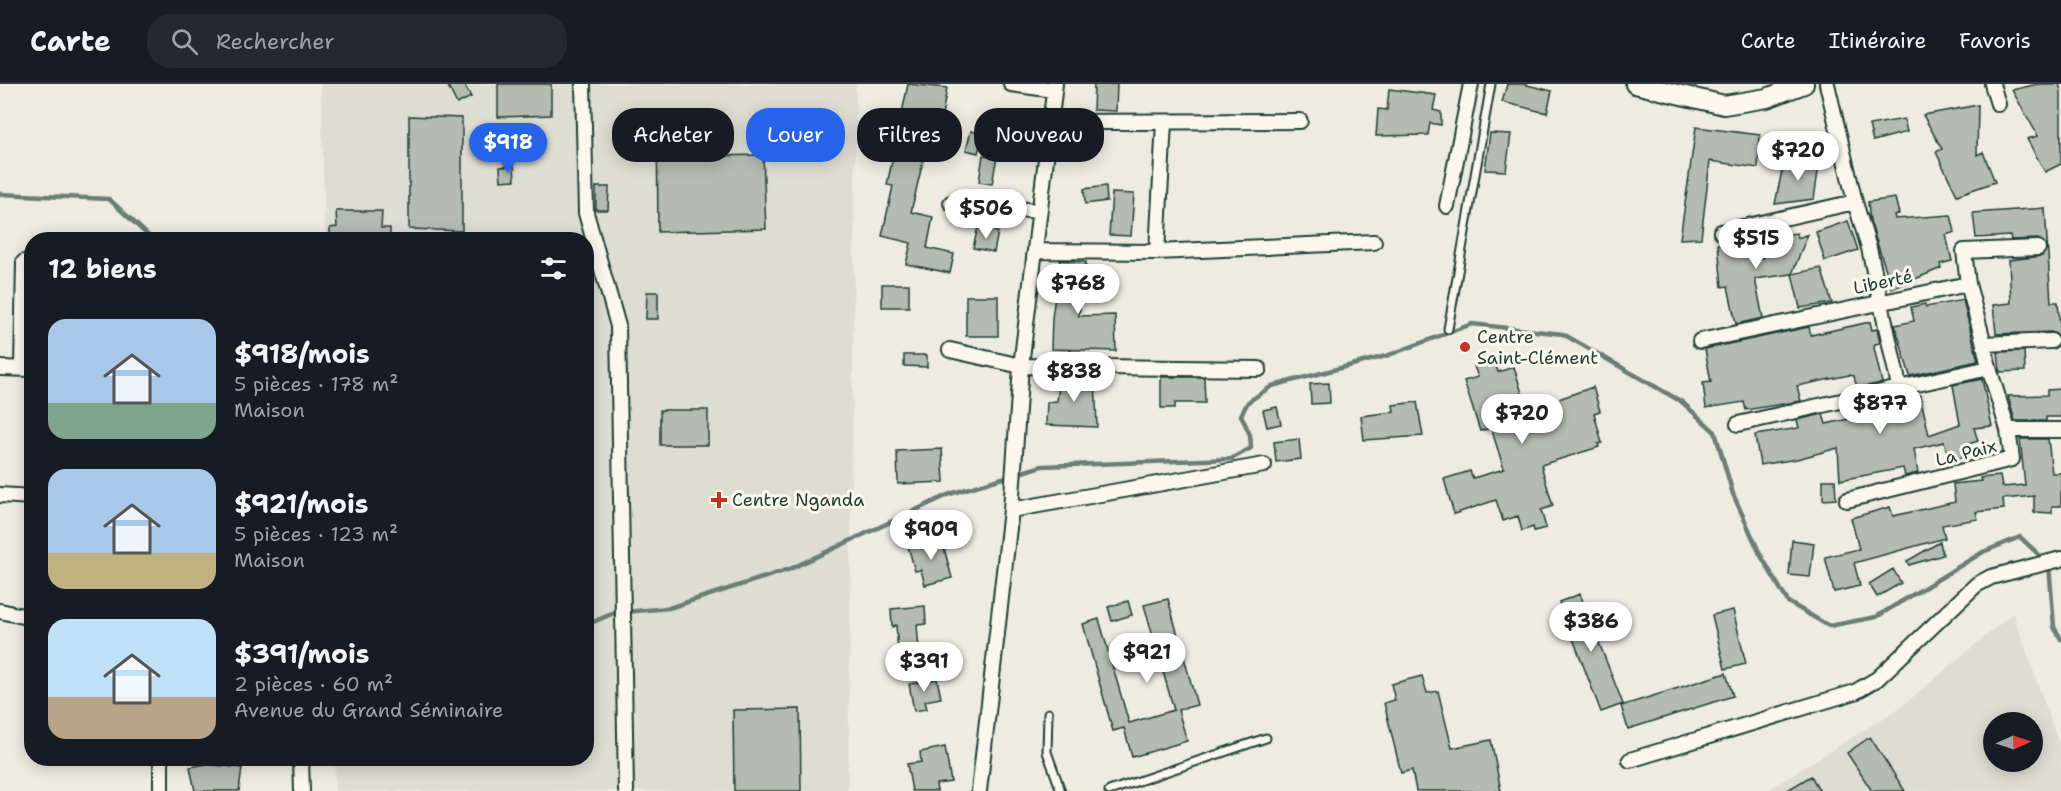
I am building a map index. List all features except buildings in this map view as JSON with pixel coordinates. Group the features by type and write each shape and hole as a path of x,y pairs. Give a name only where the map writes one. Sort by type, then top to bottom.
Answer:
{"street":[{"path":"584,84 586,213 591,232"},
{"path":"1011,84 1054,87 1052,108"},
{"path":"1447,206 1471,84"},
{"path":"1635,84 1724,105 1767,98 1804,84"},
{"path":"1827,84 1855,202 1869,248 1899,386"},
{"path":"1992,84 1998,104"},
{"path":"1104,122 1300,121"},
{"path":"1157,252 1164,122"},
{"path":"979,791 1011,506 1021,366 1045,162"},
{"path":"1721,232 1855,202"},
{"path":"951,203 1038,211"},
{"path":"594,241 618,326 626,791"},
{"path":"1035,251 1157,252 1374,242"},
{"path":"2008,430 1989,368 1963,254 1967,250 2038,248"},
{"name":"Liberté","path":"1700,341 1879,301 1968,284"},
{"path":"1984,344 2051,341"},
{"path":"950,350 1021,366 1259,369"},
{"path":"0,368 24,369"},
{"path":"1738,424 1899,386 1989,368"},
{"name":"La Paix","path":"1847,500 2009,461 2013,455 2008,430 2061,430"},
{"path":"1011,506 1264,465"},
{"path":"0,495 24,496"},
{"path":"1630,760 1856,692 1877,679 1976,585 1990,577 2061,559"},
{"path":"0,611 24,616"},
{"path":"161,766 161,791"},
{"path":"301,766 302,791"}],"lane":[{"path":"1448,329 1491,84"},
{"path":"1048,712 1047,752 1061,791"},
{"path":"1110,791 1266,738"}],"shaded area":[{"name":"Centre Nganda","path":"321,84 856,84 848,791 335,791 335,766 594,766 594,232 325,232"},
{"path":"2013,613 2061,750 2061,791 1766,791 1901,707"}],"waterway":[{"path":"0,194 109,199 144,232"},
{"path":"594,622 614,613 669,608 790,569 950,494 1042,466 1231,459 1251,448 1250,435 1241,415 1248,402 1272,386 1386,356 1472,324 1563,334 1682,402 1715,432 1733,494 1760,554 1788,602 1829,626 1876,617 1983,552 2020,537 2049,564 2054,627 2061,639"}],"place":[{"name":"Centre Saint-Clément","path":"1465,347"},
{"name":"Centre Nganda","path":"719,500"}]}
